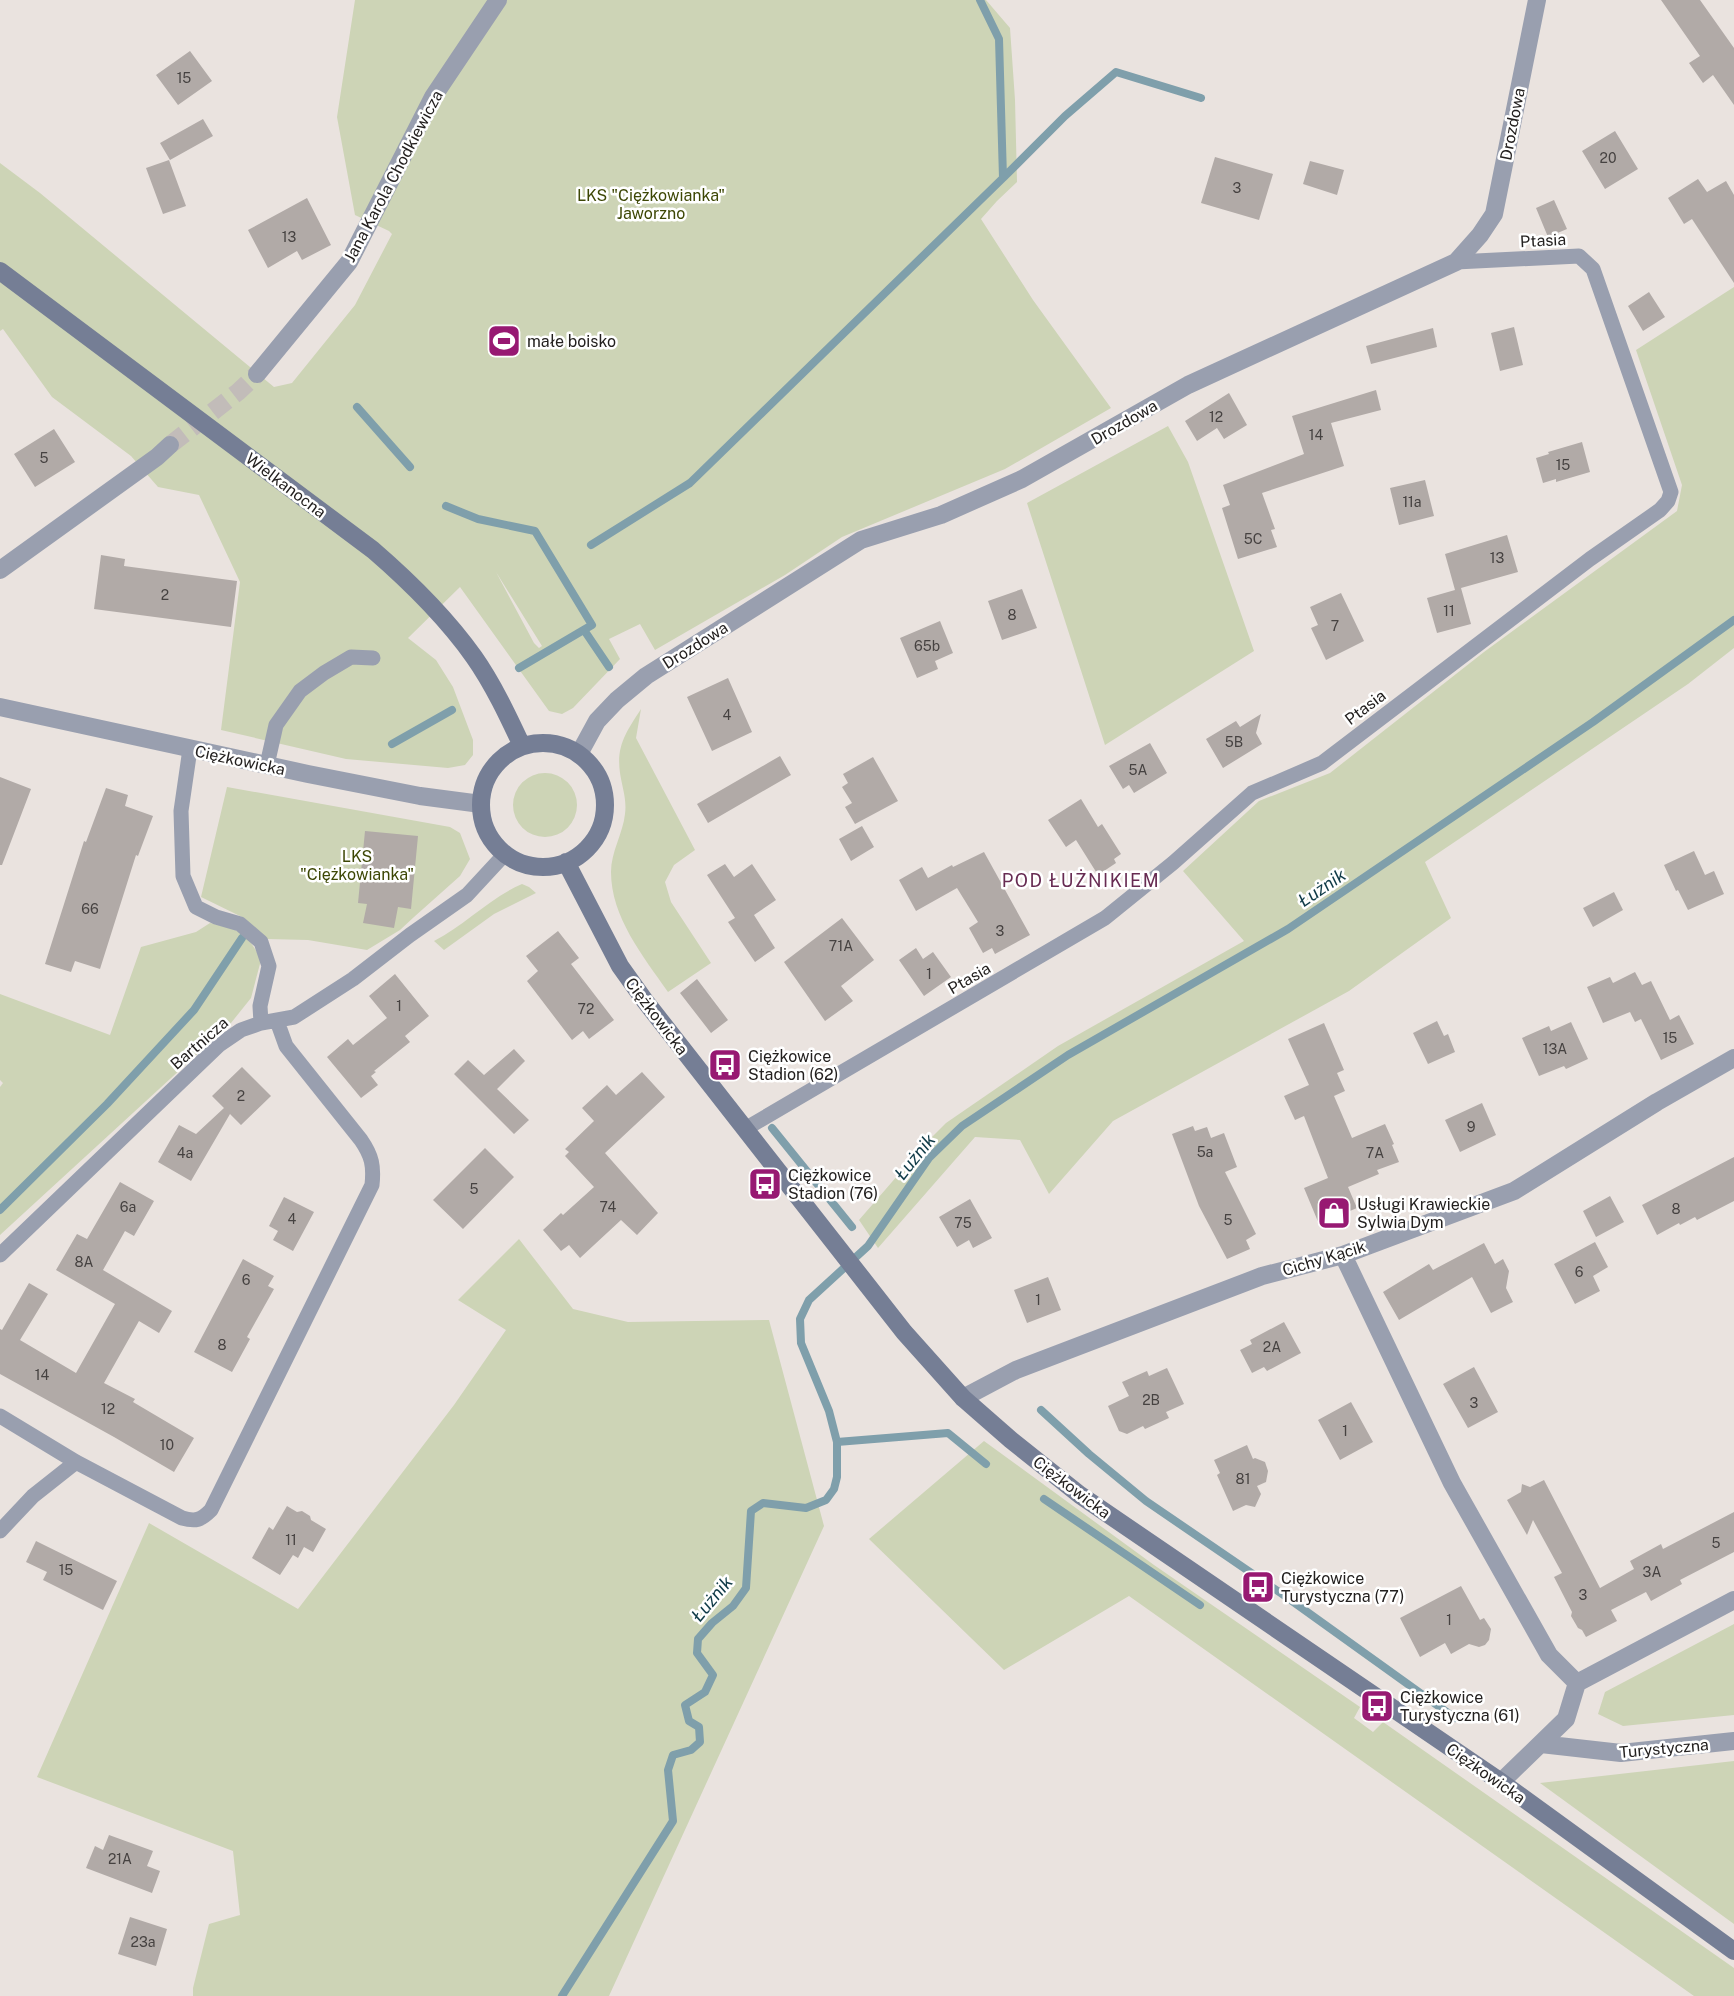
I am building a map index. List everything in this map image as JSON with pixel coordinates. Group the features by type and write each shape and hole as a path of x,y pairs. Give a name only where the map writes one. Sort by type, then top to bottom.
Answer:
{"street":[{"name":"Jana Karola Chodkiewicza","path":"257,374 349,262 433,97 498,0"},
{"name":"Drozdowa","path":"579,754 597,721 616,700 646,676 861,540 941,515 1022,479 1188,385 1456,262 1480,235 1494,214 1537,0"},
{"name":"Wielkanocna","path":"0,271 373,550 414,586 446,621 474,658 508,716 522,746"},
{"path":"0,570 157,457 170,445"},
{"name":"Ciężkowicka","path":"0,707 420,796 481,804"},
{"path":"542,742 561,745 579,754 592,766 605,799 604,817 598,833 588,848 567,862 550,866 533,866 504,855 484,825 481,804 483,786 492,768 506,754 522,746 542,742"},
{"name":"Ciężkowicka","path":"567,862 620,966 904,1332 963,1398 1080,1495 1501,1782 1734,1951"},
{"name":"Cichy Kącik","path":"963,1398 1016,1370 1262,1276 1342,1255 1447,1218 1514,1191 1657,1102 1734,1058"},
{"path":"1342,1255 1452,1483 1548,1654 1577,1683"},
{"path":"1501,1782 1566,1719 1577,1683 1734,1600"},
{"name":"Turystyczna","path":"1541,1744 1621,1753 1734,1741"}],"lane":[{"name":"Ptasia","path":"745,1129 1105,918 1173,863 1252,793 1322,763 1590,559 1660,510 1668,501 1671,492 1593,269 1579,256 1456,262"},
{"path":"267,765 276,725 300,691 351,657 373,658"},
{"path":"190,749 181,811 183,876 196,907 216,917 240,924 261,942 269,966 260,1006 261,1023"},
{"name":"Bartnicza","path":"0,1255 219,1045 240,1030 261,1023 294,1017 353,979 467,895 504,855"},
{"path":"0,1416 76,1462 183,1518 201,1520 211,1510 372,1185 374,1170 370,1153 286,1046 277,1021"},
{"path":"0,1531 33,1496 76,1462"}],"green space":[{"name":"LKS \"Ciężkowianka\" Jaworzno","path":"355,0 986,0 1010,28 1017,182 981,219 1033,300 1111,408 1005,469 842,537 785,575 655,650 640,624 609,639 620,659 573,708 562,714 549,711 460,587 408,638 436,660 453,687 473,740 473,755 465,765 448,768 346,759 221,730 240,582 199,495 158,487 131,456 52,397 3,329 0,331 0,163 40,193 274,387 292,383 355,305 392,234 355,215 337,117","holes":["496,572 542,646 539,648 534,643"]},
{"path":"1734,287 1734,648 1688,684 1425,862 1451,918 1349,991 1113,1121 1049,1194 1020,1140 975,1137 878,1248 859,1220 946,1123 1058,1046 1244,941 1183,871 1259,801 1330,773 1484,652 1677,511 1682,485 1636,350"},
{"path":"1168,426 1188,462 1254,651 1105,745 1027,503"},
{"path":"641,709 636,738 695,850 674,865 665,882 671,902 711,963 668,992 630,935 616,905 612,889 612,865 625,809 619,763 621,746"},
{"path":"539,773 551,773 568,782 575,793 577,805 575,817 568,828 551,837 539,837 527,832 518,823 513,811 513,799 518,787 527,778"},
{"name":"LKS \"Ciężkowianka\"","path":"227,787 450,827 460,833 470,859 460,876 400,930 367,950 308,940 267,939 244,918 201,897"},
{"path":"522,884 536,893 494,914 444,950 434,941 499,897"},
{"path":"210,923 242,934 252,944 261,960 251,998 231,1023 0,1235 0,1087 3,1083 0,1080 0,994 110,1035 141,947 196,932"},
{"path":"519,1239 573,1309 628,1322 769,1320 824,1526 609,1996 193,1996 209,1924 240,1915 233,1851 37,1777 149,1523 298,1609 454,1405 506,1330 458,1300"},
{"path":"984,1441 1154,1565 1360,1707 1354,1718 1373,1732 1383,1722 1734,1968 1734,1996 1694,1996 1129,1596 1004,1670 869,1539"},
{"path":"1734,1624 1734,1715 1623,1726 1598,1714 1605,1692"},
{"path":"1734,1761 1734,1924 1540,1783"}],"building":[{"path":"1661,0 1700,0 1734,48 1734,105 1713,75 1703,83 1689,63 1700,56"},
{"path":"190,51 212,81 178,105 156,75"},
{"path":"203,119 213,136 170,160 160,143"},
{"path":"1615,131 1638,169 1605,189 1582,151"},
{"path":"1215,157 1273,174 1259,220 1201,203"},
{"path":"169,160 186,206 163,214 146,168"},
{"path":"1310,161 1344,170 1337,195 1303,184"},
{"path":"1698,179 1707,192 1726,181 1734,195 1734,283 1692,219 1684,224 1668,198"},
{"path":"307,198 331,245 302,260 297,251 268,268 248,230"},
{"path":"1554,200 1567,229 1548,237 1536,208"},
{"path":"1649,292 1665,317 1643,331 1628,306"},
{"path":"1514,327 1523,365 1500,371 1491,333"},
{"path":"1433,328 1437,347 1371,364 1366,346"},
{"path":"1376,390 1381,410 1331,423 1344,466 1262,493 1275,529 1271,530 1277,547 1238,559 1222,508 1230,505 1223,485 1304,454 1292,416"},
{"path":"1229,393 1247,425 1224,439 1217,428 1197,441 1185,421"},
{"path":"54,429 75,462 35,487 14,454"},
{"path":"1582,442 1590,472 1556,482 1556,479 1543,483 1536,458"},
{"path":"1425,480 1434,516 1399,525 1390,488"},
{"path":"1507,535 1518,572 1461,588 1471,624 1437,633 1427,598 1455,590 1445,554"},
{"path":"101,555 125,559 124,566 237,581 231,627 94,609"},
{"path":"1022,589 1037,628 1002,640 988,601"},
{"path":"1341,593 1364,641 1326,660 1311,628 1318,625 1310,607"},
{"path":"940,621 953,653 935,661 938,669 917,678 900,638"},
{"path":"728,678 752,732 712,751 687,697"},
{"path":"1261,714 1256,733 1262,744 1223,768 1206,739 1236,721 1240,727"},
{"path":"1150,743 1167,773 1134,793 1129,785 1123,789 1109,766"},
{"path":"780,756 791,775 708,823 697,804"},
{"path":"873,757 898,801 855,824 845,807 852,803 842,787 848,783 843,774"},
{"path":"0,777 31,789 2,865 0,865"},
{"path":"106,788 128,795 125,806 153,816 138,856 136,855 100,969 75,961 71,972 45,964 84,841 86,842"},
{"path":"1081,799 1098,827 1102,824 1121,854 1114,859 1116,863 1098,875 1076,840 1066,847 1048,820"},
{"path":"862,826 874,847 851,861 839,839"},
{"path":"365,831 418,836 411,909 398,907 394,928 363,923 367,904 358,903"},
{"path":"1694,851 1705,875 1714,871 1724,894 1688,910 1664,865"},
{"path":"984,852 1030,935 995,954 992,948 983,953 969,928 978,922 957,888 916,911 899,880 922,867 928,878"},
{"path":"725,864 734,877 752,864 776,900 754,915 775,948 755,962 728,922 735,918 707,875"},
{"path":"1614,892 1623,910 1593,927 1583,908"},
{"path":"842,918 874,960 841,986 853,1001 825,1021 784,962"},
{"path":"558,931 579,958 571,964 614,1020 589,1039 583,1031 572,1040 527,981 538,971 526,956"},
{"path":"916,948 923,959 933,952 951,977 924,996 899,960"},
{"path":"1635,972 1642,985 1651,981 1670,1020 1679,1015 1694,1044 1661,1060 1641,1019 1635,1022 1630,1012 1603,1023 1587,987 1610,977 1613,983"},
{"path":"395,974 429,1016 405,1036 410,1042 374,1071 376,1072 371,1076 378,1085 361,1098 327,1057 348,1039 353,1045 387,1018 369,996"},
{"path":"697,979 728,1020 711,1033 680,993"},
{"path":"1437,1021 1444,1036 1448,1034 1455,1052 1428,1064 1413,1033"},
{"path":"1571,1022 1588,1059 1566,1069 1564,1066 1539,1076 1522,1038 1549,1026 1551,1031"},
{"path":"1324,1023 1344,1070 1337,1073 1345,1091 1334,1096 1352,1138 1385,1124 1399,1162 1377,1170 1379,1174 1348,1187 1357,1208 1319,1224 1304,1188 1328,1178 1304,1116 1295,1120 1284,1096 1309,1085 1288,1039"},
{"path":"514,1049 525,1061 497,1089 529,1120 514,1134 454,1074 468,1060 484,1075"},
{"path":"242,1067 271,1096 241,1125 230,1114 191,1181 158,1162 179,1125 196,1134 224,1108 212,1096"},
{"path":"642,1072 665,1097 605,1153 658,1213 637,1235 621,1220 580,1258 569,1245 561,1251 543,1230 594,1187 565,1156 569,1152 565,1149 594,1121 582,1108 607,1085 616,1095"},
{"path":"1482,1103 1496,1135 1460,1152 1445,1120"},
{"path":"1193,1126 1195,1131 1207,1127 1211,1138 1224,1133 1237,1167 1225,1172 1256,1234 1246,1240 1250,1249 1227,1259 1199,1206 1172,1134"},
{"path":"485,1148 514,1177 463,1229 433,1200"},
{"path":"1734,1157 1734,1201 1697,1220 1695,1217 1680,1225 1679,1223 1657,1235 1642,1205"},
{"path":"120,1182 154,1201 134,1236 125,1231 103,1270 172,1311 159,1333 139,1321 104,1383 135,1399 133,1402 194,1438 174,1472 0,1374 0,1329 2,1330 29,1283 48,1294 20,1340 76,1373 115,1304 56,1270 77,1234 87,1239"},
{"path":"1610,1196 1624,1222 1596,1237 1583,1211"},
{"path":"284,1197 314,1212 293,1251 273,1240 278,1231 269,1226"},
{"path":"970,1199 992,1238 973,1248 969,1240 957,1247 939,1217"},
{"path":"1595,1242 1608,1267 1593,1276 1600,1291 1575,1304 1554,1264"},
{"path":"1484,1243 1495,1264 1503,1259 1509,1271 1506,1288 1513,1302 1491,1313 1472,1277 1399,1320 1383,1292 1429,1264 1433,1270"},
{"path":"243,1259 274,1276 268,1286 274,1289 247,1337 250,1339 232,1372 194,1352"},
{"path":"1048,1277 1061,1310 1027,1323 1014,1290"},
{"path":"1284,1322 1301,1353 1267,1371 1264,1367 1252,1373 1240,1350 1252,1344 1250,1340"},
{"path":"1474,1367 1498,1412 1468,1428 1443,1384"},
{"path":"1167,1368 1184,1404 1166,1412 1169,1418 1145,1429 1143,1426 1127,1434 1119,1431 1108,1406 1129,1396 1122,1382 1147,1371 1149,1376"},
{"path":"1351,1402 1373,1442 1340,1460 1318,1420"},
{"path":"1247,1445 1253,1459 1265,1462 1268,1471 1266,1482 1257,1486 1261,1494 1255,1507 1246,1505 1233,1511 1217,1475 1220,1473 1214,1460"},
{"path":"1544,1480 1600,1588 1634,1569 1630,1561 1661,1544 1663,1549 1734,1512 1734,1552 1680,1580 1682,1584 1651,1601 1646,1592 1611,1610 1617,1621 1586,1637 1571,1616 1572,1612 1554,1577 1562,1573 1533,1520 1527,1535 1507,1500 1521,1492 1522,1484 1530,1487"},
{"path":"287,1506 297,1512 302,1511 326,1529 313,1552 304,1547 298,1558 293,1555 280,1575 252,1558 269,1527 273,1530"},
{"path":"36,1541 117,1581 103,1610 43,1580 47,1572 26,1562"},
{"path":"1461,1586 1480,1620 1484,1618 1491,1629 1489,1640 1485,1645 1479,1647 1469,1644 1451,1654 1445,1643 1420,1657 1400,1618"},
{"path":"109,1835 153,1851 147,1866 160,1871 152,1893 86,1868 95,1846 103,1850"},
{"path":"130,1917 167,1929 156,1966 118,1954"}],"waterway":[{"path":"591,545 690,483 1003,178 999,39 980,0"},
{"path":"1003,178 1065,116 1116,72 1201,98"},
{"path":"357,407 410,467"},
{"path":"446,506 478,519 535,531 592,625 519,668"},
{"name":"Łużnik","path":"562,1996 673,1821 668,1770 673,1755 691,1750 700,1742 699,1727 689,1721 685,1705 705,1692 713,1675 697,1653 698,1639 712,1623 733,1606 746,1588 751,1511 763,1503 806,1508 826,1500 834,1489 837,1477 837,1442 829,1411 801,1343 800,1319 809,1300 868,1246 929,1158 962,1126 1068,1055 1288,929 1593,722 1734,620"},
{"path":"584,630 609,667"},
{"path":"392,744 452,710"},
{"path":"0,1210 107,1104 194,1010 242,938"},
{"path":"772,1128 852,1227"},
{"path":"1041,1410 1089,1454 1146,1501 1285,1596 1455,1718"},
{"path":"837,1442 948,1433 986,1464"},
{"path":"1044,1499 1200,1605"}],"tunnel":[{"path":"170,445 238,392 257,374"}],"place":[{"name":"małe boisko","path":"504,341"},
{"name":"Ciężkowice Stadion (62)","path":"725,1065"},
{"name":"Ciężkowice Stadion (76)","path":"765,1184"},
{"name":"Usługi Krawieckie Sylwia Dym","path":"1334,1213"},
{"name":"Ciężkowice Turystyczna (77)","path":"1258,1587"},
{"name":"Ciężkowice Turystyczna (61)","path":"1377,1706"}],"district":[{"name":"POD ŁUŻNIKIEM","path":"1081,881"}]}
